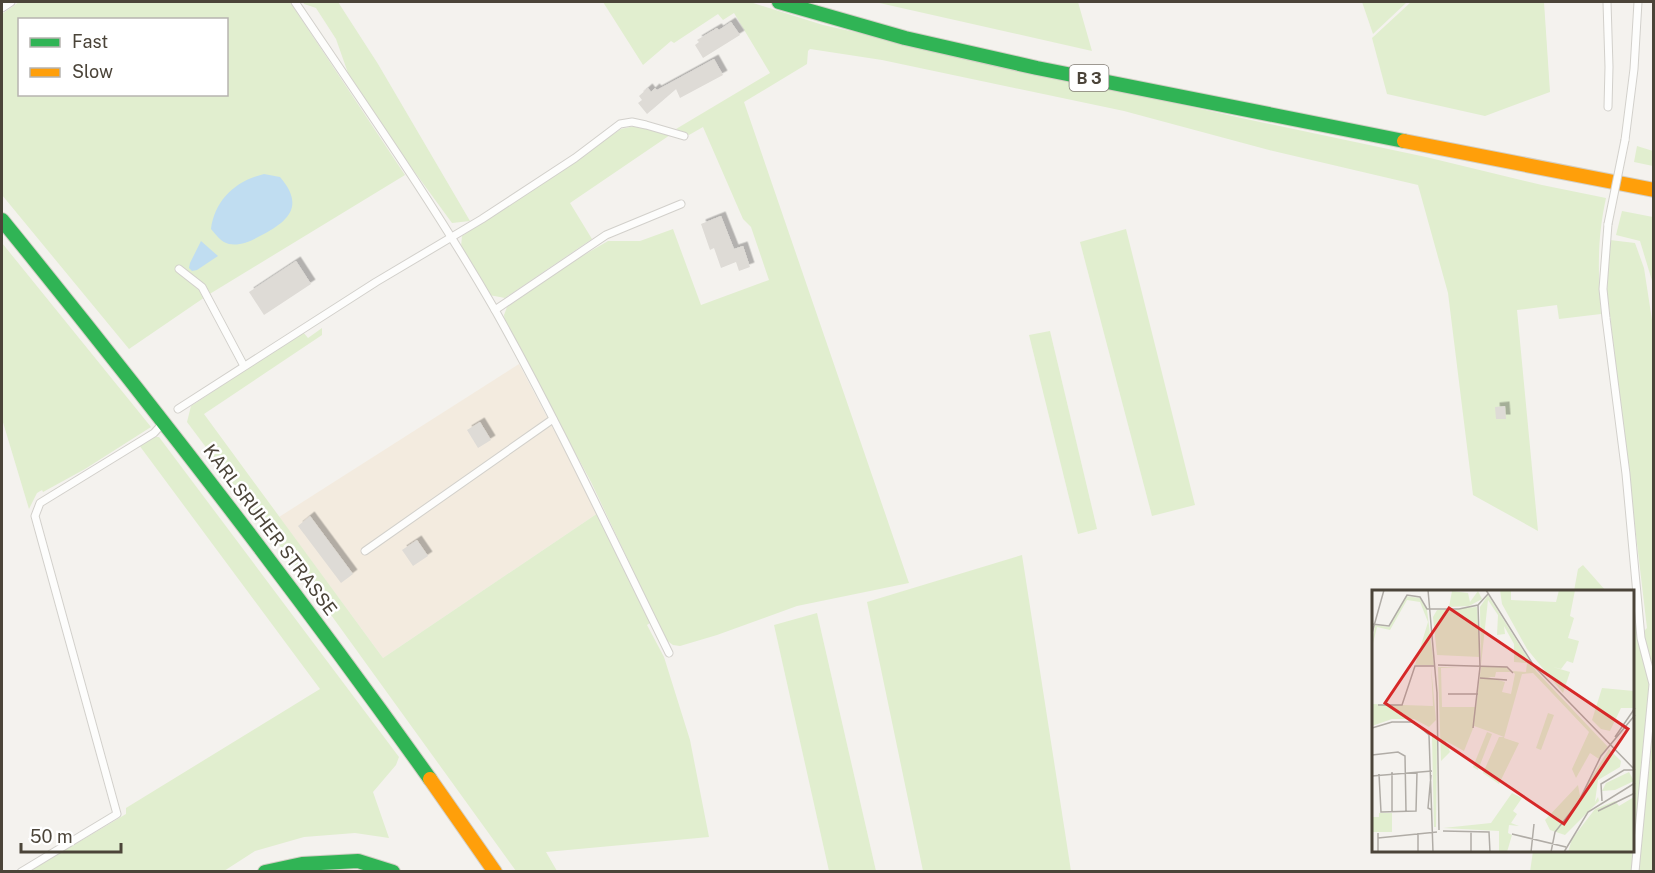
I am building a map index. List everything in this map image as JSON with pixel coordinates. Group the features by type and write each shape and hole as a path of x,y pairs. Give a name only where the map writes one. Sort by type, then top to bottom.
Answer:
{"main road":[{"name":"B 3","path":"779,2 905,38 1037,68 1653,190"},
{"name":"KARLSRUHER STRASSE","path":"2,220 165,422 291,586 406,743 495,872"},
{"path":"265,872 303,864 358,861 393,872"}],"lane":[{"path":"2,8 11,2"},
{"path":"295,2 450,237 495,310 594,497 669,653"},
{"path":"1607,2 1608,107"},
{"path":"1635,872 1653,684 1641,638 1623,452 1603,290 1608,224 1624,140 1634,69 1638,2"},
{"path":"178,409 376,282 482,219 575,158 620,124 632,122 684,136"},
{"path":"495,310 606,236 681,204"},
{"path":"179,269 202,287 244,366"},
{"path":"366,551 553,419"},
{"path":"21,872 117,814 35,516 40,503 154,433 165,422"}],"shaded area":[{"path":"519,364 598,513 383,658 279,517"}],"green space":[{"path":"19,2 290,2 405,175 208,295 129,349 2,195 2,14"},
{"path":"303,2 338,2 378,64 470,221 452,223 403,156 348,73 336,39 316,8"},
{"path":"603,2 750,2 823,25 1606,198 1599,256 1601,314 1559,319 1557,305 1517,310 1538,531 1473,495 1448,293 1418,185 1269,150 1124,111 882,60 810,49 807,64 744,102 909,583 797,606 717,635 680,646 673,645 666,640 591,482 505,323 504,315 507,307 572,262 608,241 640,241 673,229 701,305 769,280 751,227 743,219 703,127 689,135 676,129 770,73 734,13 723,20 718,14 674,43 671,41 643,65"},
{"path":"875,2 1078,2 1092,51"},
{"path":"1362,2 1407,2 1373,34"},
{"path":"1411,2 1544,2 1550,92 1485,116 1387,94 1372,38"},
{"path":"635,126 670,135 570,203 592,239 505,298 489,295 461,247 462,236 621,129"},
{"path":"1637,146 1653,151 1653,166 1634,162"},
{"path":"1622,211 1653,217 1653,284 1640,241 1616,235"},
{"path":"1126,229 1195,505 1152,516 1080,242"},
{"path":"1610,240 1635,243 1644,268 1654,333 1653,871 1530,872 1533,852 1634,852 1634,624 1642,633 1647,628 1607,290"},
{"path":"2,243 151,427 85,469 37,493 29,509 2,419"},
{"path":"322,328 322,335 204,414 383,658 598,513 650,623 647,625 664,657 690,740 709,837 546,852 557,871 516,871 313,590 187,422 191,406 303,332 308,338"},
{"path":"1050,331 1097,529 1078,534 1029,335"},
{"path":"159,437 399,757 396,765 373,792 389,838 355,833 304,837 255,851 224,871 28,872 126,814 126,808 320,689 139,445"},
{"path":"1022,555 1071,871 923,871 867,602"},
{"path":"1583,565 1605,590 1574,590 1578,569"},
{"path":"817,613 876,871 829,871 774,625"}],"water":[{"path":"264,174 280,177 288,187 292,196 290,212 279,225 253,240 237,244 224,242 211,229 217,209 228,193 244,181"},
{"path":"201,241 218,256 192,271 189,268 190,263"}],"building":[{"path":"731,22 740,35 703,58 695,45 699,42 697,40"},
{"path":"714,59 723,75 680,98 676,89 647,114 638,103 642,100 639,96 648,88 651,92 655,88 657,90"},
{"path":"721,216 734,249 743,246 750,267 739,271 736,262 721,268 714,248 710,250 701,224"},
{"path":"296,261 311,284 264,315 249,292"},
{"path":"1505,406 1506,419 1496,419 1495,407"},
{"path":"480,422 491,440 478,448 467,430"},
{"path":"310,516 353,574 341,583 298,526"},
{"path":"417,540 428,556 413,566 402,550"}],"traffic: fast":[{"path":"779,2 905,38 1037,68 1404,141"},
{"path":"2,220 220,496 327,637 430,779"},
{"path":"265,872 302,864 358,861 393,872"}],"traffic: slow":[{"path":"1404,141 1654,190"},
{"path":"430,779 495,872"}]}
